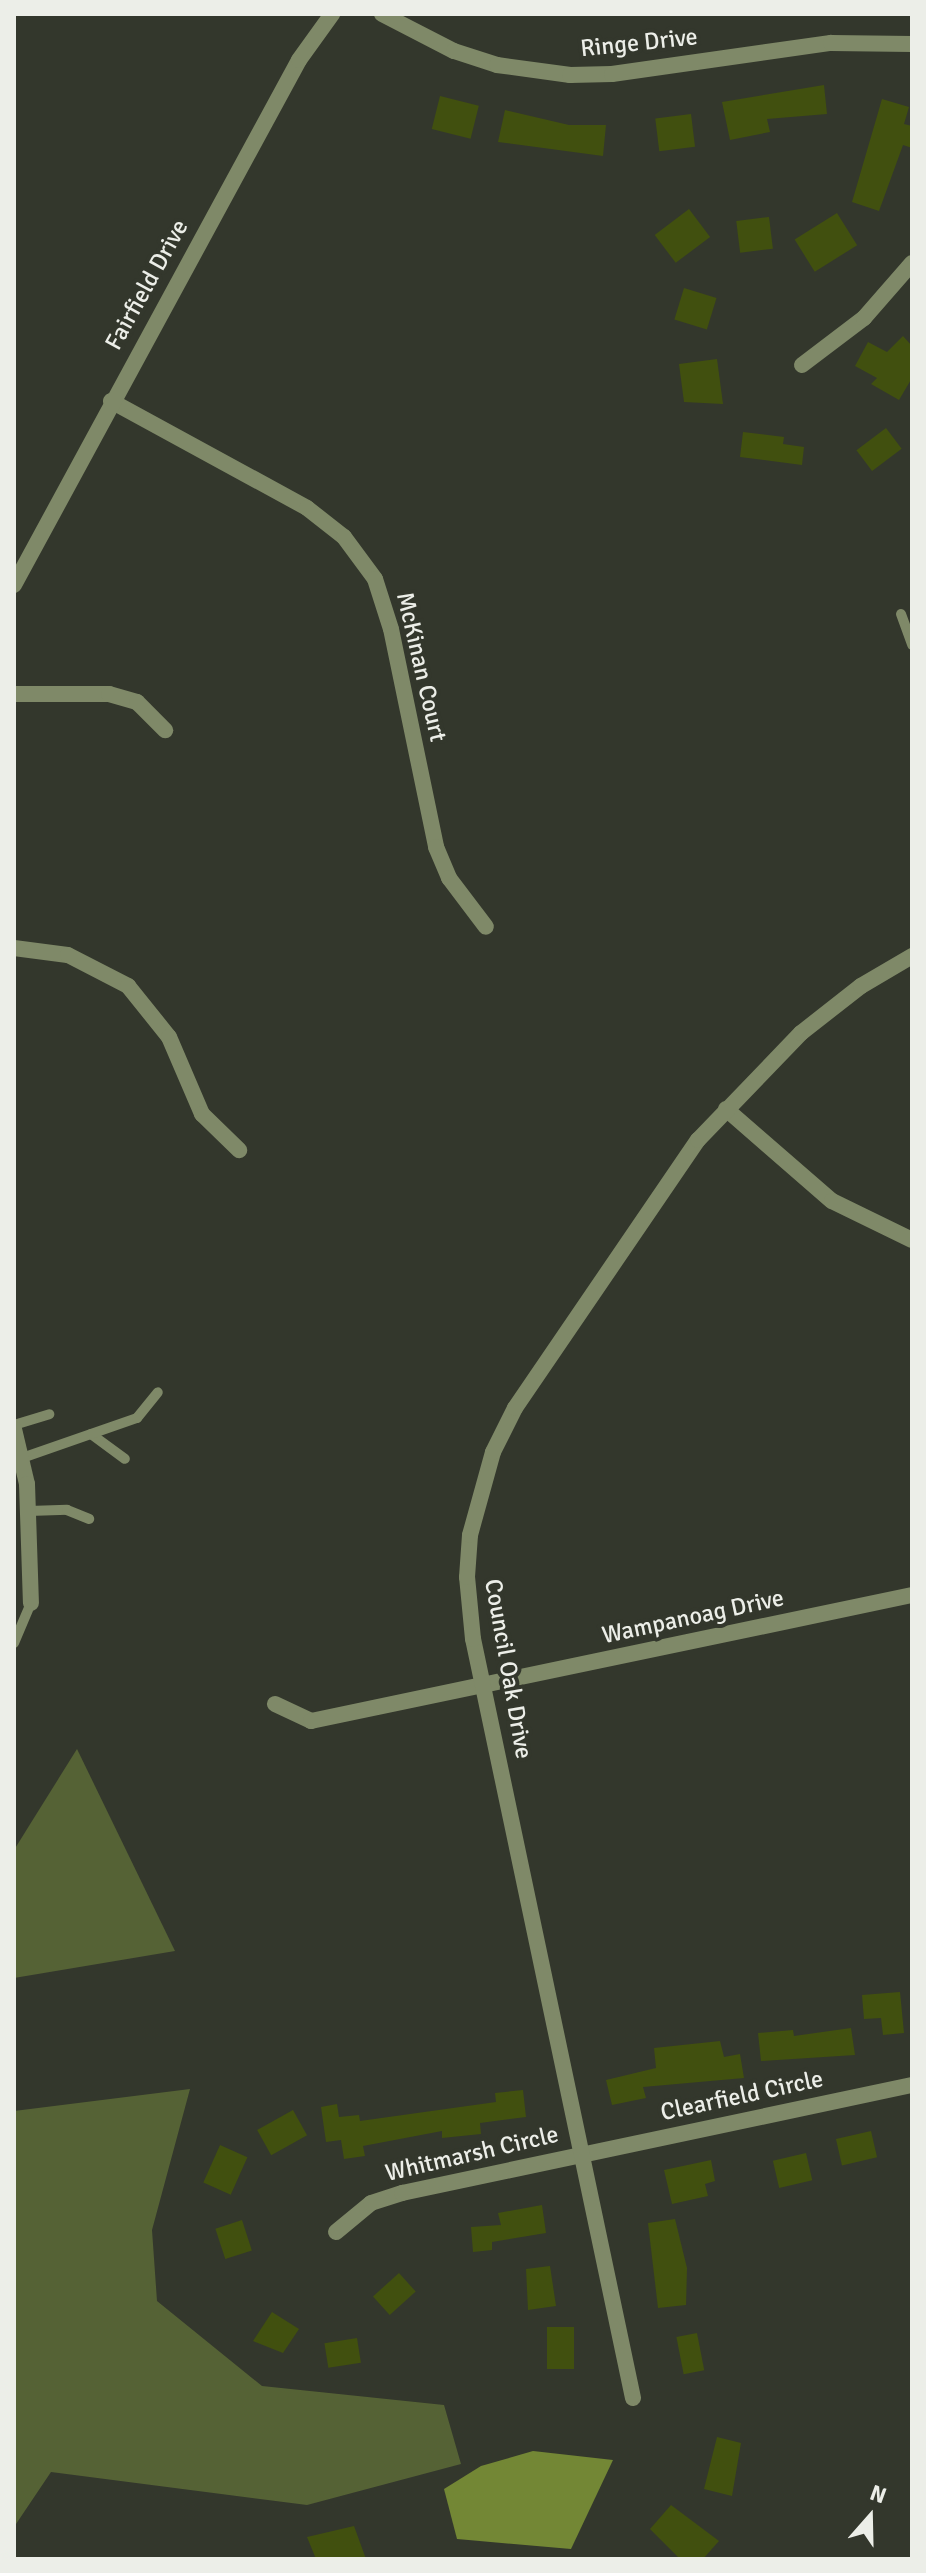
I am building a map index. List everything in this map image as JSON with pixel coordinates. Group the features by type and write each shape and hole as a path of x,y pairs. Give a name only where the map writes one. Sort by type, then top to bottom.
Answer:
{"street":[{"name":"Fairfield Drive","path":"14,585 111,401 299,60 332,14"},
{"name":"Ringe Drive","path":"382,14 454,51 497,65 570,75 831,43 912,44"},
{"path":"802,365 864,318 912,263"},
{"name":"McKinan Court","path":"111,401 307,508 344,537 375,579 391,629 436,847 449,878 486,927"},
{"path":"14,694 109,694 137,702 165,730"},
{"path":"14,948 68,955 128,986 169,1037 202,1114 239,1150"},
{"name":"Council Oak Drive","path":"633,2398 483,1685 467,1577 479,1494 493,1452 515,1408 602,1278 726,1109 801,1033 861,986 912,956"},
{"path":"726,1109 832,1201 912,1240"},
{"path":"14,1427 22,1458 29,1511 31,1603"},
{"name":"Wampanoag Drive","path":"275,1704 311,1721 912,1595"},
{"name":"Clearfield Circle","path":"582,2154 912,2085"},
{"name":"Whitmarsh Circle","path":"336,2232 371,2203 582,2154"}],"lane":[{"path":"901,614 912,645"},
{"path":"22,1458 137,1418 158,1392"},
{"path":"14,1427 49,1414"},
{"path":"91,1434 125,1459"},
{"path":"29,1511 67,1510 89,1519"},
{"path":"14,1643 31,1603"}],"shaded area":[{"path":"77,1749 175,1951 14,1978 14,1850"},
{"path":"190,2089 152,2230 157,2301 262,2386 444,2405 461,2464 307,2505 51,2472 14,2527 14,2111"},
{"path":"533,2451 613,2460 571,2549 457,2539 444,2489 481,2466"}],"building":[{"path":"824,85 827,114 767,119 770,132 730,140 722,102"},
{"path":"440,96 479,106 471,139 432,129"},
{"path":"882,99 909,107 904,124 912,126 912,148 903,145 879,211 852,202"},
{"path":"505,110 569,125 606,125 603,156 498,142"},
{"path":"691,114 695,147 659,151 655,118"},
{"path":"689,209 710,237 676,263 655,235"},
{"path":"837,213 857,245 815,272 795,239"},
{"path":"769,217 773,249 740,253 736,221"},
{"path":"684,288 717,298 707,329 674,320"},
{"path":"903,336 912,346 912,378 899,400 871,384 877,378 855,366 868,342 887,352"},
{"path":"717,359 723,404 684,402 679,364"},
{"path":"886,428 902,449 872,471 856,450"},
{"path":"743,432 784,437 783,444 804,447 802,465 740,457"},
{"path":"900,1992 904,2033 883,2035 881,2018 864,2019 862,1995"},
{"path":"851,2028 855,2055 761,2061 758,2033 793,2030 794,2036"},
{"path":"720,2041 724,2057 740,2054 744,2078 643,2087 646,2098 612,2105 606,2080 656,2068 654,2048"},
{"path":"523,2090 526,2117 480,2123 481,2134 442,2138 442,2131 363,2146 365,2156 344,2159 341,2140 326,2142 321,2107 337,2104 339,2117 359,2115 360,2121 496,2102 495,2093"},
{"path":"293,2110 307,2135 271,2155 257,2130"},
{"path":"871,2131 877,2157 842,2165 836,2139"},
{"path":"220,2145 247,2157 231,2195 203,2182"},
{"path":"806,2153 812,2180 779,2188 773,2161"},
{"path":"711,2160 715,2181 705,2184 708,2196 672,2204 664,2170"},
{"path":"542,2205 546,2233 492,2242 492,2250 473,2252 471,2227 501,2225 498,2213"},
{"path":"675,2219 687,2268 686,2305 658,2308 648,2223"},
{"path":"242,2220 252,2250 225,2259 215,2229"},
{"path":"550,2266 556,2306 528,2310 526,2269"},
{"path":"399,2273 416,2292 390,2315 373,2296"},
{"path":"272,2312 299,2329 283,2353 253,2341"},
{"path":"547,2327 574,2327 574,2369 547,2369"},
{"path":"697,2333 704,2370 684,2374 676,2337"},
{"path":"357,2338 361,2363 328,2368 324,2343"},
{"path":"717,2437 741,2443 732,2496 704,2489"},
{"path":"671,2505 719,2541 703,2559 680,2559 650,2529"},
{"path":"354,2526 366,2559 316,2559 307,2537"}]}
